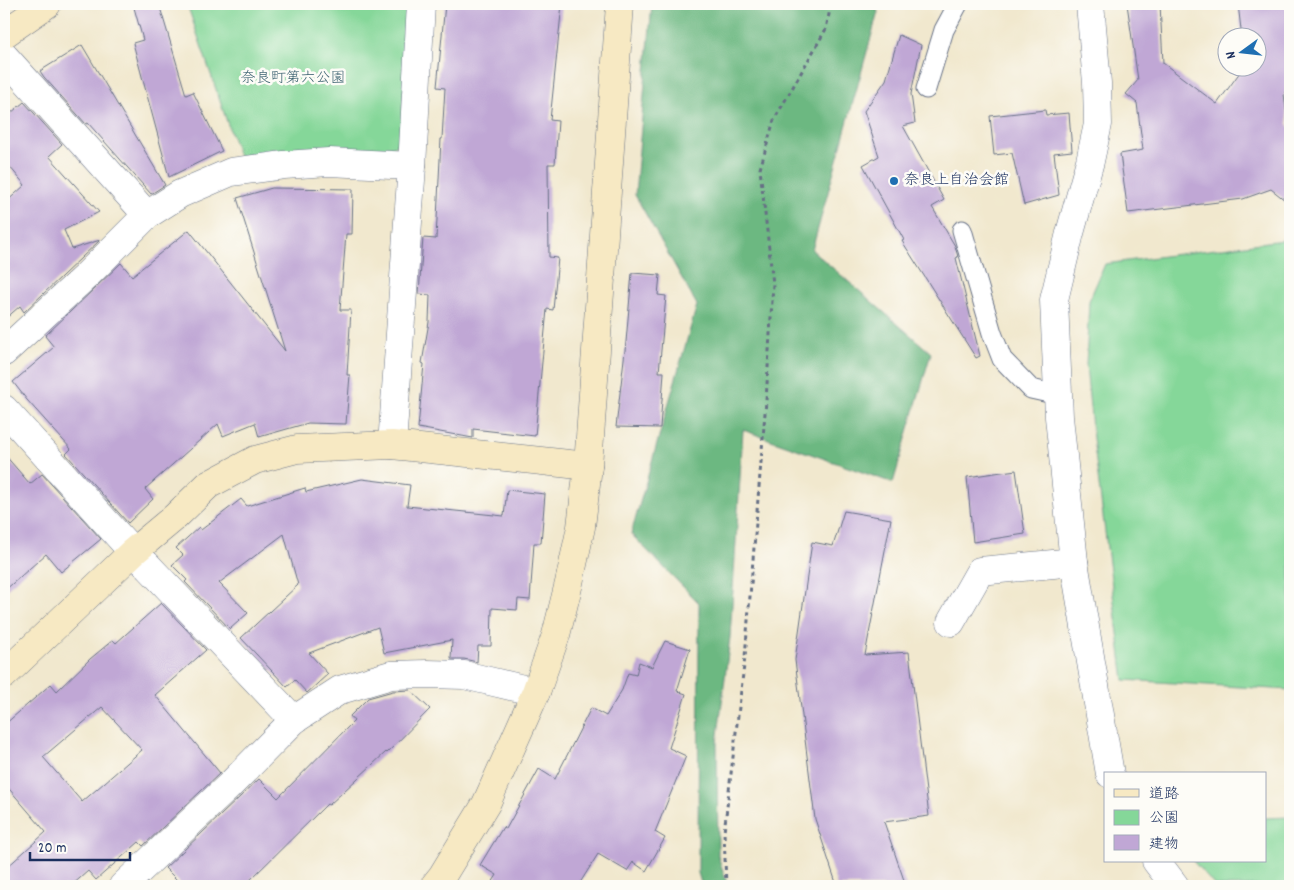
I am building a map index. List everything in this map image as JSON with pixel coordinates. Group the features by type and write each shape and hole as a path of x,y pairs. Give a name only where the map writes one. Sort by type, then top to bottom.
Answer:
{"street":[{"path":"4,34 47,4"},
{"path":"392,445 412,166 421,4"},
{"path":"444,883 486,804 536,692 556,634 569,583 580,527 588,466 620,4"},
{"path":"1090,4 1097,83 1098,124 1054,300 1058,395 1074,562 1110,772"},
{"path":"4,56 148,215"},
{"path":"4,352 148,215 180,194 231,172 284,164 329,162 412,166"},
{"path":"4,409 133,552 294,720"},
{"path":"4,675 133,552 175,517 208,485 255,460 297,449 392,445 588,466"},
{"path":"951,622 980,571 1074,562"},
{"path":"123,886 229,786 294,720 340,690 391,675 427,674 464,676 536,692"},
{"path":"1157,862 1175,886"}],"lane":[{"path":"926,89 944,30 958,4"},
{"path":"962,230 992,334 1002,359 1031,389 1058,395"}],"path":[{"path":"726,886 724,832 745,658 766,401 773,284 760,169 774,120 826,29 831,4"}],"green space":[{"name":"奈良町第六公園","path":"187,4 409,4 401,143 382,152 254,154 239,157"},
{"path":"652,4 875,4 878,12 812,250 931,353 893,483 743,430 730,637 717,743 718,856 728,886 702,886 698,873 699,603 631,534 697,305 635,195"},
{"path":"1290,239 1290,690 1124,680 1093,438 1086,366 1089,301 1105,264"},
{"path":"1290,817 1290,886 1215,886 1194,862 1266,862 1266,818"}],"building":[{"path":"133,4 159,4 186,95 193,92 222,151 169,177 133,43 143,40"},
{"path":"445,4 562,4 550,120 558,121 555,164 548,164 549,257 558,258 553,310 547,309 535,436 473,429 473,438 418,428 424,364 422,363 429,322 430,295 419,294 423,238 436,239 445,88 437,87"},
{"path":"1127,4 1160,4 1163,63 1217,104 1236,78 1266,78 1266,28 1241,28 1238,4 1290,4 1290,88 1284,94 1290,128 1290,204 1271,189 1243,199 1128,213 1120,154 1143,150 1137,103 1126,94 1138,80"},
{"path":"899,35 921,45 911,94 915,123 903,126 944,200 932,207 955,246 958,257 956,258 980,356 976,358 902,241 904,240 863,165 879,156 864,111 886,80"},
{"path":"82,45 165,185 151,194 40,71"},
{"path":"24,102 62,144 49,156 99,212 64,230 72,249 100,240 24,312 20,306 4,320 4,204 25,185 4,160 4,119"},
{"path":"1045,110 1046,115 1069,113 1072,151 1054,153 1059,195 1024,205 1012,153 994,155 990,116"},
{"path":"272,188 353,189 352,234 346,234 340,310 351,310 347,375 350,375 346,424 308,423 259,437 255,423 223,436 218,424 145,489 153,499 128,523 66,454 71,449 13,382 54,347 45,336 121,263 132,276 189,230 285,351 237,198"},
{"path":"632,273 660,275 658,295 666,296 659,372 664,372 660,428 616,427"},
{"path":"4,454 30,484 42,474 101,539 61,572 46,554 4,591"},
{"path":"1016,470 1025,534 973,542 967,477"},
{"path":"362,479 410,485 407,506 504,516 507,490 545,494 541,543 534,543 530,600 518,599 517,610 492,608 491,646 478,646 477,662 451,659 452,640 384,653 378,627 309,653 328,674 307,693 295,680 287,687 241,638 298,585 284,534 219,583 248,613 230,629 185,582 187,580 172,565 183,555 176,548 199,527 201,530 241,499 247,506 305,488 306,492"},
{"path":"844,511 891,519 865,655 909,652 929,816 884,822 906,886 837,886 815,819 795,660 812,542 833,546"},
{"path":"161,603 206,650 155,695 220,773 143,846 139,842 96,880 88,871 71,886 4,886 4,870 46,832 4,783 4,725 51,684 57,691 113,640 116,643","holes":["102,707 142,750 82,802 43,757"]},
{"path":"665,641 690,649 677,691 686,694 669,748 686,756 655,832 665,838 646,871 633,862 627,871 598,854 578,886 490,886 497,875 480,865 503,827 506,829 539,769 555,779 591,708 606,716 622,690 628,673 636,675 639,662 652,667"},
{"path":"410,690 430,709 387,753 329,805 327,804 244,886 183,886 165,868 259,779 278,798 354,721 350,716 368,698 393,691"}],"place":[{"name":"奈良上自治会館","path":"894,181"}]}
